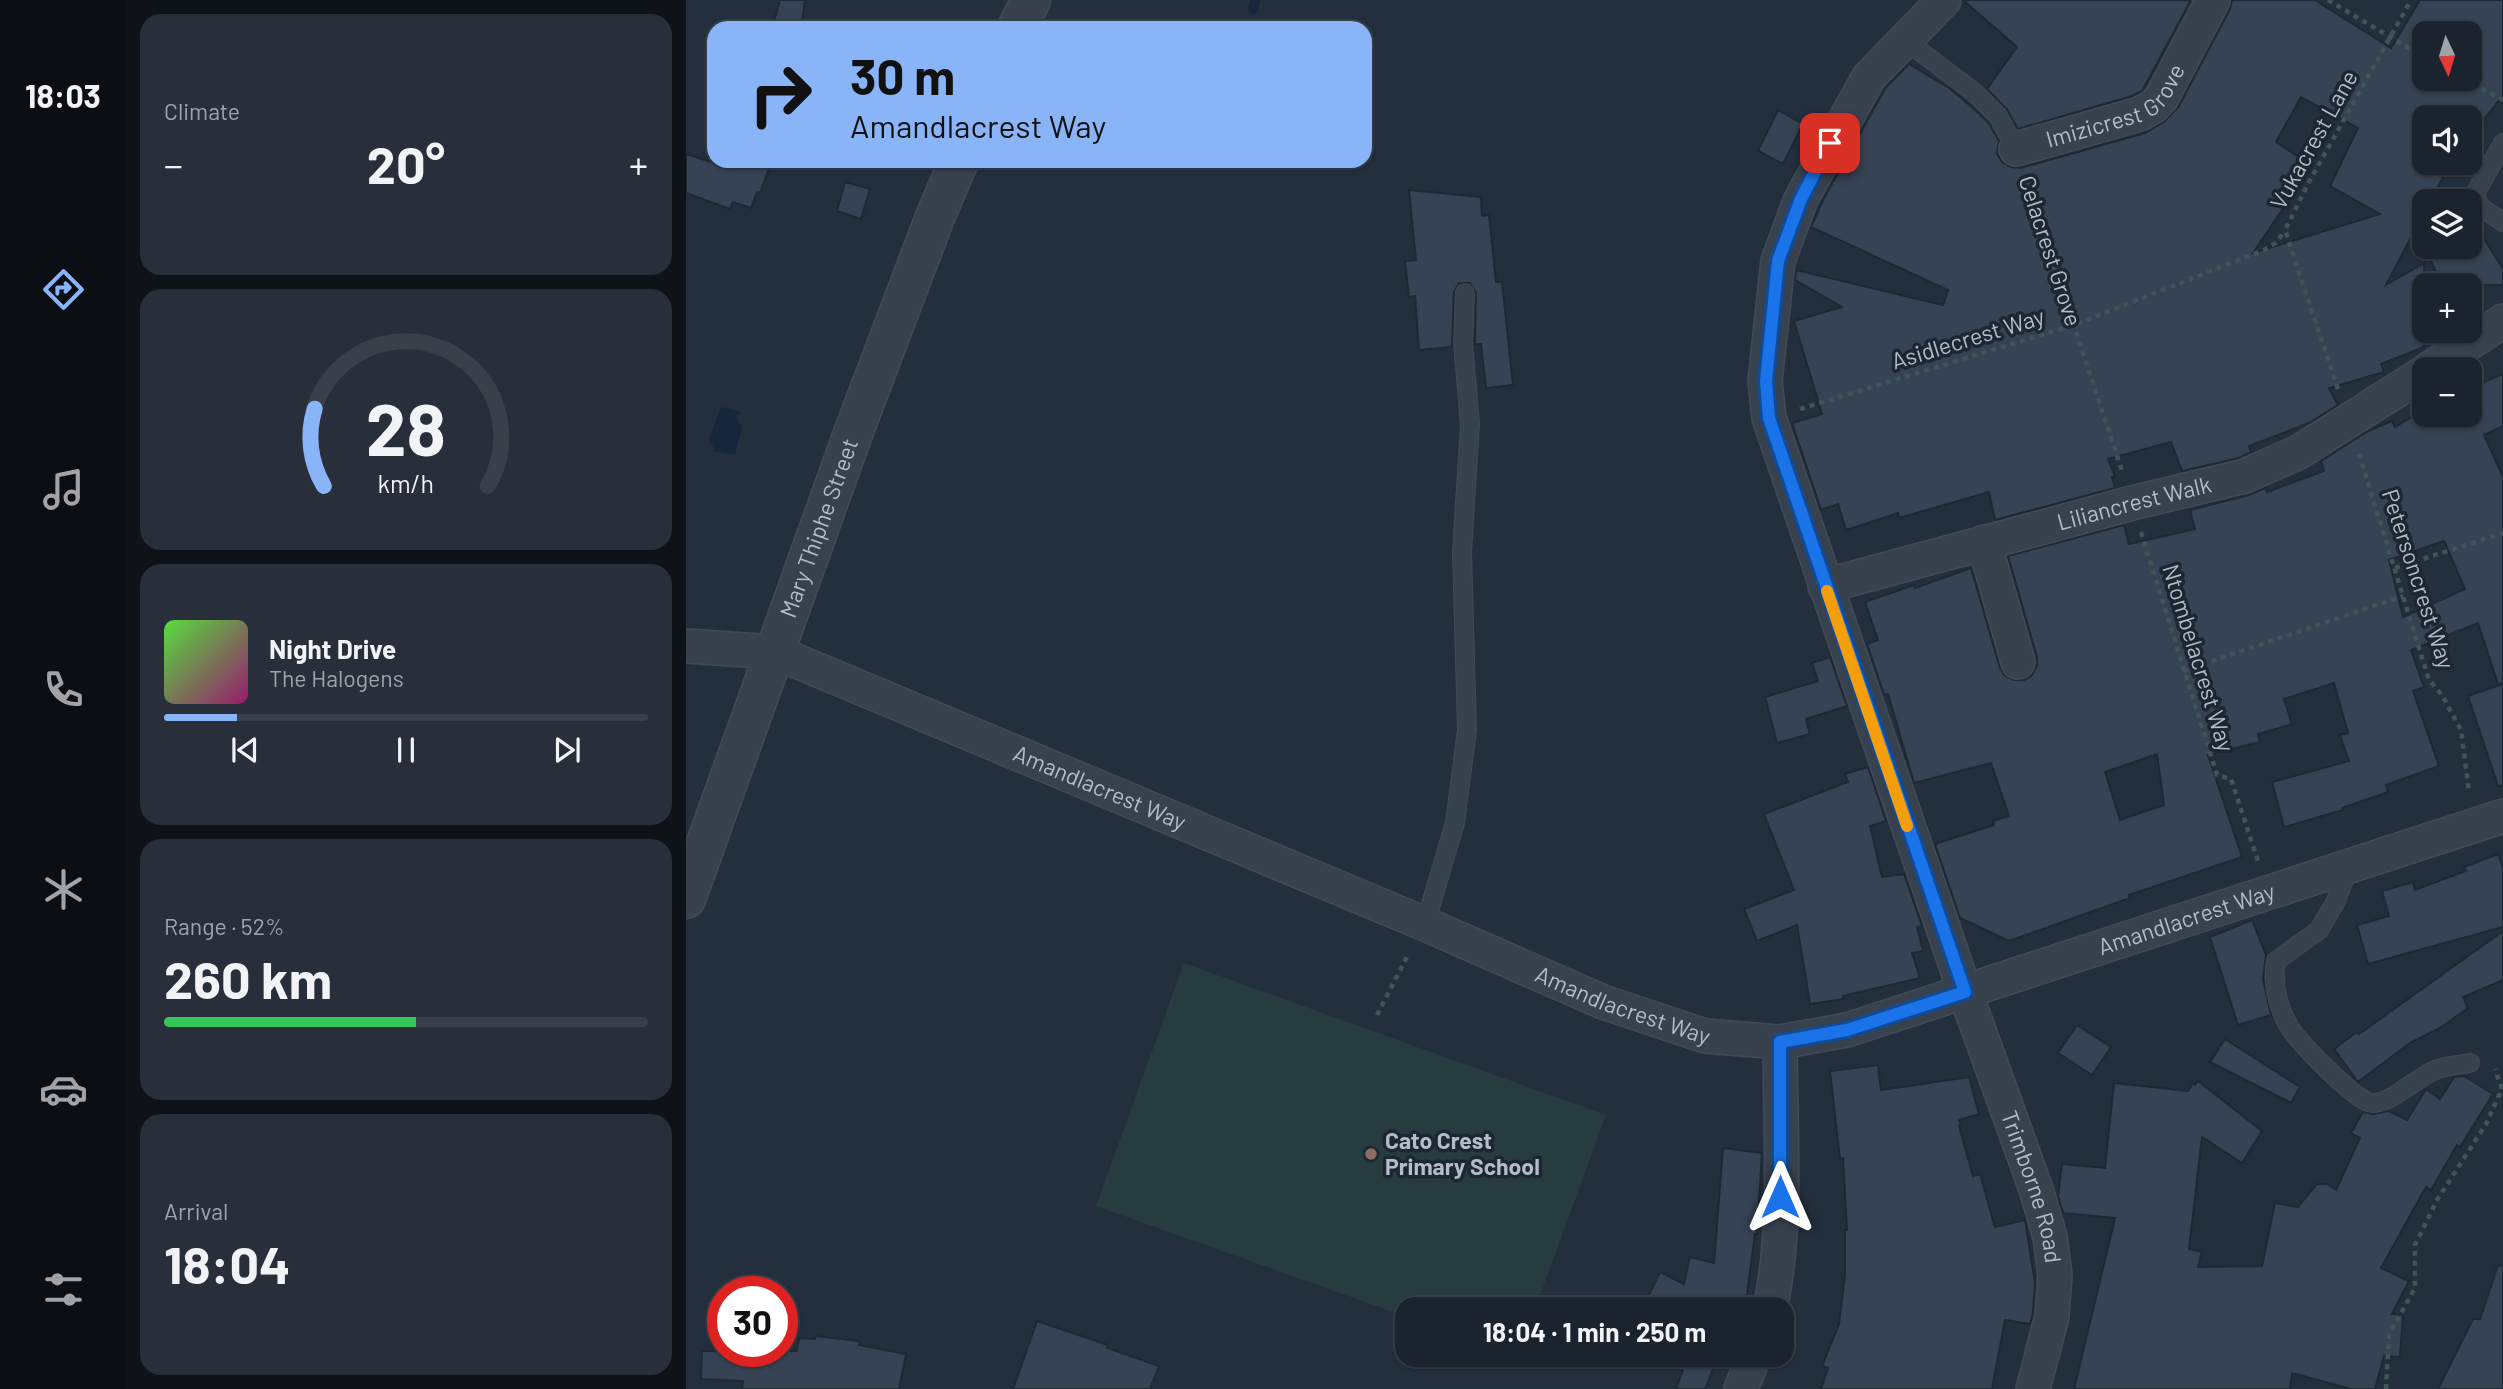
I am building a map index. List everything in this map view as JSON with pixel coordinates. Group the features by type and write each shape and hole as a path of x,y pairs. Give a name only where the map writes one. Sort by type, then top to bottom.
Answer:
{"street":[{"path":"1020,21 1031,0"},
{"name":"Trimborne Road","path":"1944,0 1868,76 1801,199 1778,261 1767,369 1769,418 1965,992 2037,1192 2050,1237 2055,1275 2052,1316 2033,1389"},
{"name":"Imizicrest Grove","path":"2016,149 2140,114 2154,106 2162,97 2213,0"},
{"name":"Mary Thiphe Street","path":"686,899 854,430 956,168"},
{"path":"2448,357 2503,321"},
{"name":"Liliancrest Walk","path":"1825,586 2132,503 2245,476 2299,452 2412,381"},
{"path":"1984,542 2018,662"},
{"name":"Amandlacrest Way","path":"686,646 775,652 1425,924 1603,1002 1705,1036 1780,1042 1847,1030 2492,820"},
{"path":"1772,1297 1780,1222 1780,1042"},
{"path":"1741,1389 1750,1367"}],"lane":[{"name":"Celacrest Grove","path":"1905,40 1975,93 1998,116 2016,149"},
{"path":"2503,143 2474,194 2479,206 2503,222"},
{"path":"1425,924 1455,823 1467,730 1462,552 1470,424 1463,343 1465,293"},
{"path":"2349,866 2336,901 2319,930 2276,961 2273,976 2276,993 2289,1028 2334,1076 2362,1101 2373,1103 2389,1100 2437,1069 2470,1063"}],"path":[{"path":"2328,0 2412,50"},
{"name":"Vukacrest Lane","path":"2349,421 2285,230 2411,0"},
{"path":"2482,89 2503,100"},
{"name":"Celacrest Grove","path":"2016,149 2105,412 2132,503"},
{"name":"Asidlecrest Way","path":"1769,418 2074,325 2264,250 2277,242 2285,230"},
{"name":"Petersoncrest Way","path":"2349,421 2429,680 2442,695 2461,730 2469,793 2492,820"},
{"name":"Ntombelacrest Way","path":"2132,503 2217,775 2231,779 2268,893"},
{"path":"2395,568 2503,533"},
{"path":"2183,671 2403,596"},
{"path":"1377,1015 1425,924"},
{"path":"2386,1389 2389,1335 2415,1288 2415,1245 2437,1200 2486,1124 2502,1089 2495,1066"}],"green space":[{"path":"1184,963 1606,1115 1539,1297 1395,1297 1395,1313 1096,1206"}],"water":[{"path":"721,407 741,412 737,418 742,428 735,455 714,451 709,439"}],"building":[{"path":"780,0 805,0 802,21 774,21"},
{"path":"1963,0 2190,2 2142,91 2018,129 2006,108 1987,89 2017,47"},
{"path":"2232,0 2315,0 2391,48 2420,0 2503,0 2503,95 2482,122 2482,105 2412,105 2412,175 2444,175 2437,189 2412,189 2412,236 2386,285 2424,263 2424,273 2412,273 2412,343 2424,343 2424,347 2381,364 2384,372 2329,388 2338,405 2309,423 2249,446 2251,452 2239,458 2182,471 2171,442 2108,459 2115,476 2112,477 2115,488 1995,520 1989,492 1899,518 1898,513 1846,530 1838,504 1821,510 1792,423 1822,414 1794,321 1842,307 1795,280 1796,270 1943,305 1948,290 1811,227 1824,198 1886,87 1909,64 1949,88 1989,123 1999,141 1997,154 2002,162 2021,168 2145,133 2164,122 2179,106 2230,9","holes":["2301,97 2358,128 2330,186 2380,214 2253,253 2312,166 2276,142"]},
{"path":"1778,110 1803,124 1783,164 1758,151"},
{"path":"686,154 707,161 707,168 769,168 751,208 733,202 730,209 686,193"},
{"path":"845,182 870,189 861,219 837,211"},
{"path":"1409,190 1481,197 1482,216 1489,215 1496,282 1502,282 1513,385 1486,388 1481,344 1475,344 1476,293 1470,283 1459,283 1454,292 1452,347 1419,350 1415,296 1409,297 1405,261 1416,260"},
{"path":"2482,235 2503,269 2503,285 2482,285 2482,273 2436,273 2430,259 2482,259"},
{"path":"2503,374 2503,426 2484,435 2503,477 2503,683 2498,684 2478,623 2411,650 2424,687 2413,691 2439,766 2386,785 2388,792 2342,808 2343,810 2284,827 2272,782 2349,761 2340,735 2348,733 2334,683 2284,699 2292,724 2258,734 2260,742 2208,755 2242,857 2129,895 2130,898 2009,941 1960,918 1935,844 1994,825 1993,821 2009,816 1991,763 1914,783 1888,694 1884,695 1867,644 1878,640 1865,602 1971,568 2000,668 2004,675 2013,680 2024,680 2032,675 2037,666 2037,657 2008,556 2124,525 2129,544 2195,529 2190,510 2249,495 2265,488 2267,492 2324,471 2321,461 2368,431 2392,421 2395,427 2412,416 2412,427 2482,427 2482,383","holes":["2444,541 2465,589 2403,617 2389,560","2157,754 2164,805 2120,820 2105,772"]},
{"path":"1830,657 1847,706 1806,719 1810,734 1777,743 1765,697 1818,681 1812,663"},
{"path":"2503,684 2503,785 2498,786 2468,696"},
{"path":"1868,767 1886,821 1870,826 1882,877 1904,874 1922,926 1917,927 1923,951 1912,953 1920,978 1843,996 1844,999 1810,1004 1797,925 1757,941 1744,909 1794,890 1764,814 1848,782 1845,774"},
{"path":"2498,854 2503,868 2503,927 2368,964 2357,925 2389,916 2382,891 2413,882 2415,890 2466,871 2464,867"},
{"path":"2252,920 2266,955 2263,979 2271,1015 2238,1025 2210,937"},
{"path":"2503,931 2503,980 2463,997 2468,1008 2440,1028 2410,1043 2358,1082 2334,1049"},
{"path":"2077,1025 2111,1047 2092,1075 2058,1053"},
{"path":"2225,1039 2300,1087 2291,1103 2210,1062"},
{"path":"1878,1065 1881,1090 1969,1077 1979,1114 1959,1120 1959,1126 1973,1176 1980,1174 1995,1227 2025,1220 2035,1283 2033,1313 2030,1324 2005,1320 1992,1389 1821,1389 1828,1368 1822,1366 1839,1324 1847,1230 1843,1158 1840,1159 1830,1071"},
{"path":"2464,1076 2493,1094 2460,1147 2457,1145 2431,1190 2426,1187 2381,1268 2409,1281 2392,1314 2403,1315 2400,1357 2384,1356 2375,1389 2351,1389 2292,1373 2290,1389 2074,1389 2115,1218 2063,1213 2058,1196 2062,1164 2105,1168 2114,1083 2188,1091 2193,1083 2195,1085 2198,1081 2262,1131 2242,1163 2202,1137 2189,1249 2202,1252 2198,1267 2262,1266 2275,1203 2298,1207 2317,1184 2327,1184 2336,1190 2360,1138 2351,1133 2363,1112 2373,1114 2389,1111 2407,1120 2426,1089 2440,1099 2454,1077"},
{"path":"1723,1148 1762,1153 1757,1234 1747,1297 1648,1297 1660,1272 1684,1284 1690,1257 1714,1263"},
{"path":"2498,1265 2503,1266 2503,1389 2438,1389 2473,1319 2480,1319"},
{"path":"1037,1321 1159,1366 1150,1389 1013,1389"},
{"path":"815,1336 860,1341 859,1345 906,1354 899,1389 742,1389 743,1381 701,1379 702,1351 707,1351 707,1367 798,1367 799,1338 815,1339"},
{"path":"1684,1367 1714,1367 1705,1389 1676,1389"}],"waterway":[{"path":"1253,9 1255,0"}],"slow traffic":[{"path":"1827,591 1907,826"}],"place":[{"name":"Cato Crest Primary School","path":"1371,1154"}],"route":[{"path":"1780,1197 1780,1042 1847,1030 1965,992 1769,418 1766,381 1778,261 1801,199 1830,143"}]}
